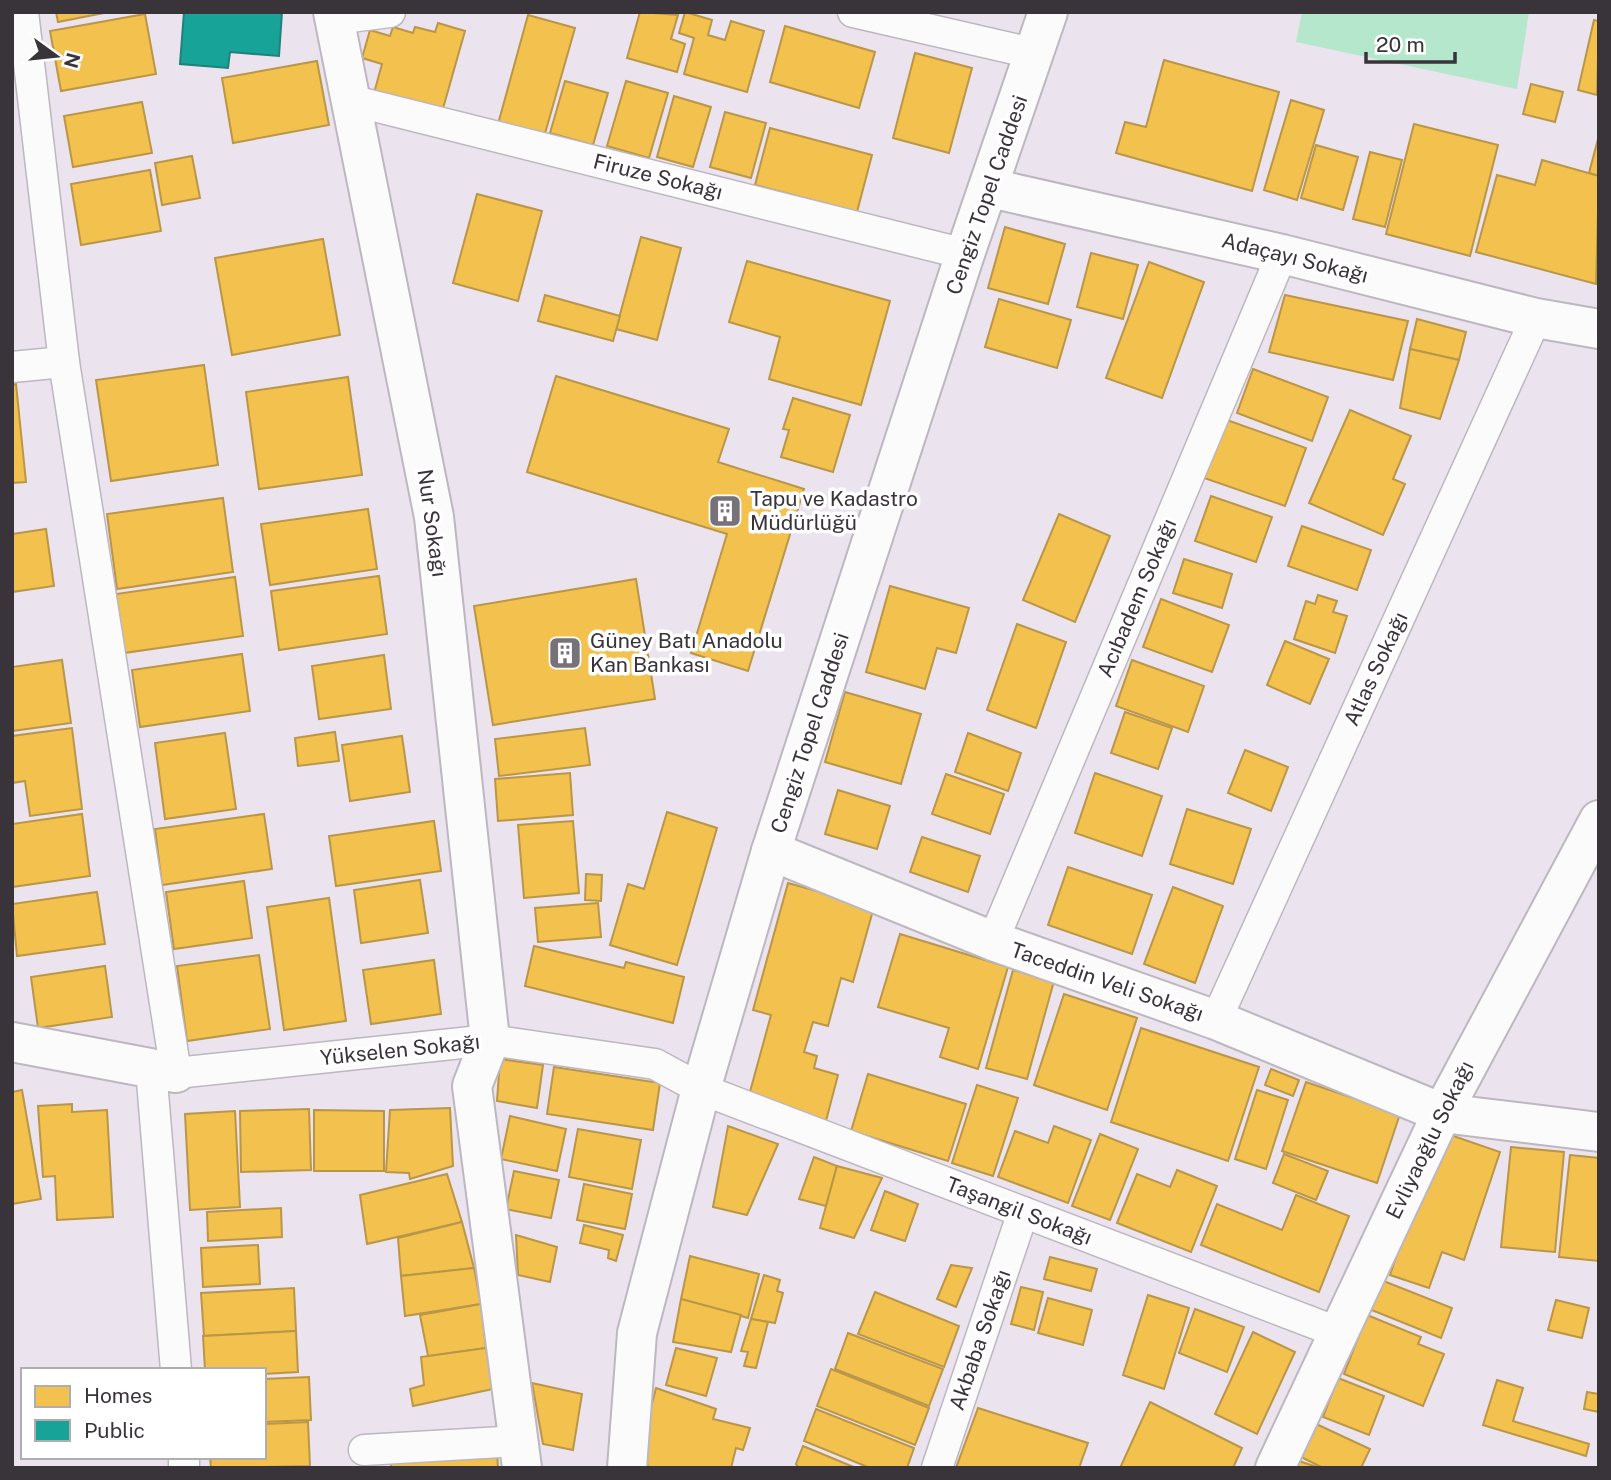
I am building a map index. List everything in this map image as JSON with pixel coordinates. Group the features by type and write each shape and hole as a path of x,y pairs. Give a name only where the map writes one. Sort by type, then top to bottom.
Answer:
{"main road":[{"name":"Cengiz Topel Caddesi","path":"627,1468 637,1333 701,1089 771,851 965,254 1036,54 1048,12"},
{"name":"Nur Sokağı","path":"334,15 434,517 490,1040"},
{"name":"Adaçayı Sokağı","path":"990,188 1282,254 1536,318 1599,329"},
{"name":"Evliyaoğlu Sokağı","path":"1275,1468 1441,1113 1599,820"},
{"name":"Taceddin Veli Sokağı","path":"771,851 993,942 1216,1020 1441,1113 1599,1132"},
{"path":"490,1040 472,1086 520,1454"},
{"path":"12,1042 164,1071"}],"street":[{"path":"23,12 64,362 164,1071 176,1368"},
{"path":"334,15 390,12"},
{"path":"853,12 1036,54"},
{"name":"Firuze Sokağı","path":"350,100 965,254"},
{"name":"Acıbadem Sokağı","path":"993,942 1282,254"},
{"name":"Atlas Sokağı","path":"1216,1020 1536,318"},
{"path":"12,367 64,362"},
{"name":"Yükselen Sokağı","path":"164,1071 490,1040 655,1063 701,1089"},
{"name":"Taşangil Sokağı","path":"701,1089 1338,1332"},
{"name":"Akbaba Sokağı","path":"937,1468 1023,1212"},
{"path":"364,1450 520,1454"}],"green space":[{"path":"1302,12 1529,12 1517,89 1296,42"}],"building: Homes":[{"path":"56,12 109,12 58,22"},
{"path":"640,12 678,15 671,39 685,44 677,72 627,58"},
{"path":"685,12 712,20 708,35 725,40 731,21 764,31 747,92 684,74 694,38 679,33"},
{"path":"145,14 156,74 61,91 50,31"},
{"path":"528,15 575,28 544,137 498,124"},
{"path":"1594,20 1599,21 1597,95 1578,90"},
{"path":"438,23 465,31 442,112 374,93 382,64 362,58 370,30 390,36 393,27 413,33 415,27 435,32"},
{"path":"785,26 875,52 859,108 770,82"},
{"path":"915,53 972,68 949,153 893,138"},
{"path":"1164,60 1279,92 1252,191 1116,153 1125,122 1146,127"},
{"path":"317,61 329,125 233,143 222,78"},
{"path":"565,81 608,93 593,145 550,133"},
{"path":"626,81 668,93 649,158 607,146"},
{"path":"1531,84 1563,92 1555,122 1523,114"},
{"path":"674,96 711,107 693,167 657,157"},
{"path":"1291,100 1324,110 1297,200 1264,190"},
{"path":"142,102 152,153 73,167 64,116"},
{"path":"725,112 766,123 751,178 710,167"},
{"path":"1414,124 1498,145 1470,256 1386,234"},
{"path":"770,128 872,155 857,212 755,185"},
{"path":"1599,139 1599,176 1589,173"},
{"path":"1316,145 1358,157 1343,210 1301,198"},
{"path":"1370,152 1402,160 1385,227 1353,219"},
{"path":"192,156 200,198 162,205 155,163"},
{"path":"1542,160 1599,176 1596,284 1476,252 1497,175 1535,185"},
{"path":"150,170 161,231 81,245 71,184"},
{"path":"477,194 542,211 518,301 453,283"},
{"path":"1005,227 1065,244 1048,304 988,288"},
{"path":"641,237 681,248 657,340 616,329"},
{"path":"323,239 340,335 232,355 215,258"},
{"path":"1091,253 1138,265 1123,319 1077,307"},
{"path":"747,261 890,301 861,405 769,379 780,337 729,322"},
{"path":"1149,262 1204,282 1162,398 1106,378"},
{"path":"545,295 620,316 613,341 538,321"},
{"path":"1285,295 1408,321 1393,380 1269,352"},
{"path":"999,299 1071,320 1057,368 985,347"},
{"path":"1417,319 1466,332 1459,360 1410,349"},
{"path":"1410,349 1459,360 1440,419 1400,408"},
{"path":"204,365 218,465 111,481 96,380"},
{"path":"1253,369 1328,397 1312,441 1237,413"},
{"name":"Tapu ve Kadastro Müdürlüğü","path":"556,376 729,429 718,462 804,489 748,671 691,653 727,534 527,472"},
{"path":"348,377 362,475 259,489 246,392"},
{"path":"16,384 26,482 12,483 12,385"},
{"path":"793,398 850,415 833,472 781,457 789,430 783,429"},
{"path":"1350,410 1411,436 1393,479 1405,484 1383,535 1309,503"},
{"path":"1224,419 1306,448 1285,506 1204,478"},
{"path":"1211,496 1272,517 1256,562 1195,541"},
{"path":"223,498 233,572 117,589 107,514"},
{"path":"368,509 377,569 270,585 261,524"},
{"path":"1059,514 1110,536 1075,622 1023,600"},
{"path":"1302,526 1371,550 1357,590 1288,566"},
{"path":"46,529 54,586 12,592 12,534"},
{"path":"1184,559 1232,574 1222,608 1173,593"},
{"path":"379,576 387,634 279,650 271,591"},
{"path":"235,577 243,636 124,653 116,594"},
{"name":"Güney Batı Anadolu Kan Bankası","path":"636,579 655,699 493,725 474,606"},
{"path":"890,586 969,608 956,653 937,648 925,689 866,672"},
{"path":"1318,595 1337,601 1333,612 1347,616 1335,653 1294,639 1306,601 1315,604"},
{"path":"1161,599 1229,625 1212,672 1143,647"},
{"path":"1017,624 1066,642 1036,728 987,710"},
{"path":"1285,641 1329,659 1310,704 1267,685"},
{"path":"242,654 250,711 140,727 132,670"},
{"path":"384,655 391,709 319,719 312,666"},
{"path":"62,660 71,723 12,731 12,667"},
{"path":"1132,660 1204,686 1188,732 1116,706"},
{"path":"845,692 921,714 901,784 825,762"},
{"path":"1125,712 1172,728 1158,769 1111,753"},
{"path":"72,728 82,809 30,816 25,781 12,783 12,736"},
{"path":"585,728 590,765 499,776 495,739"},
{"path":"335,732 339,761 298,766 295,738"},
{"path":"225,733 236,809 165,819 155,743"},
{"path":"968,733 1021,753 1008,791 955,772"},
{"path":"402,736 410,792 350,801 342,745"},
{"path":"1245,750 1288,767 1271,811 1228,793"},
{"path":"570,773 573,815 498,821 495,779"},
{"path":"1095,773 1162,796 1142,856 1075,833"},
{"path":"946,774 1004,794 990,834 932,814"},
{"path":"838,790 890,806 877,849 825,834"},
{"path":"1187,809 1251,829 1233,884 1170,864"},
{"path":"667,812 717,828 677,965 610,945 628,884 644,889"},
{"path":"82,814 90,876 12,887 12,824"},
{"path":"264,814 272,869 162,885 155,829"},
{"path":"434,821 441,871 336,886 329,836"},
{"path":"573,821 579,893 524,898 518,825"},
{"path":"922,837 980,856 968,892 910,872"},
{"path":"1068,867 1152,895 1132,954 1048,925"},
{"path":"586,874 602,875 601,901 585,900"},
{"path":"420,880 428,933 361,943 354,890"},
{"path":"244,881 252,938 174,949 166,892"},
{"path":"788,883 874,907 853,982 841,978 828,1026 813,1022 804,1052 817,1056 814,1068 838,1075 826,1121 748,1099 771,1015 753,1010"},
{"path":"1173,887 1223,906 1195,983 1144,964"},
{"path":"97,892 105,944 17,956 12,904"},
{"path":"329,898 346,1021 284,1030 267,907"},
{"path":"598,903 601,937 538,942 535,908"},
{"path":"900,934 1008,967 978,1069 940,1057 949,1028 878,1007"},
{"path":"534,946 624,968 626,962 684,977 673,1023 525,986"},
{"path":"259,955 270,1029 187,1041 177,966"},
{"path":"434,960 441,1014 371,1024 363,970"},
{"path":"105,966 112,1017 38,1028 31,977"},
{"path":"1013,970 1054,981 1027,1079 986,1068"},
{"path":"1064,994 1137,1018 1107,1110 1034,1085"},
{"path":"1141,1028 1259,1067 1228,1161 1111,1122"},
{"path":"500,1059 543,1065 537,1108 497,1101"},
{"path":"554,1067 660,1083 653,1130 547,1114"},
{"path":"1271,1069 1299,1080 1293,1096 1265,1085"},
{"path":"868,1074 966,1104 948,1161 851,1131"},
{"path":"1306,1082 1400,1114 1377,1183 1282,1151"},
{"path":"977,1085 1018,1098 993,1176 952,1163"},
{"path":"22,1090 41,1199 12,1204 12,1092"},
{"path":"1257,1090 1288,1100 1266,1169 1235,1159"},
{"path":"72,1104 72,1112 107,1110 113,1217 57,1220 55,1176 43,1177 38,1106"},
{"path":"450,1108 453,1166 410,1179 409,1173 386,1172 390,1110"},
{"path":"309,1109 311,1170 241,1172 240,1111"},
{"path":"314,1110 384,1111 384,1171 314,1171"},
{"path":"235,1111 240,1207 190,1210 185,1114"},
{"path":"510,1116 566,1129 557,1171 501,1159"},
{"path":"728,1126 778,1144 747,1215 713,1207"},
{"path":"1054,1126 1091,1140 1068,1203 998,1177 1015,1131 1048,1143"},
{"path":"578,1129 641,1140 632,1189 569,1177"},
{"path":"1439,1131 1500,1152 1464,1260 1442,1252 1429,1288 1390,1275"},
{"path":"1100,1134 1138,1149 1110,1220 1072,1206"},
{"path":"1511,1147 1564,1152 1555,1252 1501,1247"},
{"path":"1284,1154 1328,1171 1316,1200 1273,1183"},
{"path":"1570,1155 1599,1158 1599,1261 1559,1257"},
{"path":"814,1157 837,1166 826,1206 799,1199"},
{"path":"837,1166 882,1178 854,1238 820,1228"},
{"path":"1177,1170 1217,1186 1191,1252 1117,1223 1137,1174 1170,1187"},
{"path":"514,1171 559,1180 551,1218 506,1209"},
{"path":"447,1174 462,1222 367,1244 360,1195"},
{"path":"584,1184 632,1194 625,1229 577,1220"},
{"path":"885,1191 918,1204 905,1241 871,1230"},
{"path":"1296,1195 1349,1216 1319,1292 1201,1245 1217,1204 1282,1230"},
{"path":"281,1208 282,1237 208,1241 207,1212"},
{"path":"462,1222 474,1268 401,1276 398,1238"},
{"path":"584,1225 623,1235 616,1261 608,1258 609,1250 580,1243"},
{"path":"516,1235 557,1247 550,1282 518,1275"},
{"path":"258,1245 260,1284 203,1287 201,1248"},
{"path":"690,1256 759,1274 748,1318 681,1299"},
{"path":"1050,1257 1097,1269 1091,1291 1044,1279"},
{"path":"951,1265 972,1268 956,1307 937,1299"},
{"path":"474,1268 481,1304 405,1316 401,1276"},
{"path":"764,1275 780,1280 777,1291 783,1293 775,1323 751,1319"},
{"path":"1381,1280 1452,1308 1441,1338 1369,1309"},
{"path":"1021,1287 1043,1292 1034,1330 1011,1324"},
{"path":"294,1288 296,1331 204,1336 201,1293"},
{"path":"875,1292 959,1326 944,1367 858,1334"},
{"path":"1148,1295 1189,1308 1164,1389 1123,1375"},
{"path":"1048,1298 1092,1310 1083,1345 1038,1333"},
{"path":"681,1299 741,1315 731,1352 673,1342"},
{"path":"1556,1300 1589,1308 1582,1338 1548,1330"},
{"path":"481,1304 486,1348 428,1356 420,1315"},
{"path":"1195,1309 1244,1327 1227,1372 1179,1353"},
{"path":"1367,1315 1421,1337 1418,1344 1444,1354 1423,1406 1344,1374"},
{"path":"751,1319 768,1322 756,1368 744,1366 748,1352 741,1351"},
{"path":"296,1331 298,1372 266,1374 266,1368 205,1368 203,1336"},
{"path":"1253,1332 1295,1352 1257,1434 1215,1414"},
{"path":"848,1333 943,1369 929,1406 835,1369"},
{"path":"486,1348 493,1389 413,1406 410,1389 424,1385 421,1357"},
{"path":"676,1348 717,1358 706,1396 666,1385"},
{"path":"831,1369 929,1408 915,1445 817,1406"},
{"path":"309,1377 311,1420 266,1422 266,1379"},
{"path":"1338,1378 1384,1396 1369,1435 1323,1417"},
{"path":"1497,1380 1523,1388 1513,1421 1589,1444 1586,1456 1483,1425"},
{"path":"532,1383 582,1394 573,1450 543,1444"},
{"path":"656,1388 716,1409 713,1419 750,1428 743,1450 736,1448 731,1468 648,1468 643,1440"},
{"path":"1587,1392 1599,1394 1599,1412 1584,1409"},
{"path":"1150,1402 1242,1448 1233,1468 1120,1468"},
{"path":"978,1408 1088,1443 1079,1468 956,1468"},
{"path":"816,1409 914,1448 907,1468 870,1468 804,1441"},
{"path":"308,1422 310,1466 211,1468 210,1459 266,1459 266,1424"},
{"path":"1314,1423 1370,1449 1361,1468 1323,1468 1299,1456"},
{"path":"803,1446 856,1468 799,1468 796,1464"},
{"path":"497,1451 498,1468 391,1468 391,1460"},
{"path":"1296,1460 1320,1468 1292,1468"}],"building: Public":[{"path":"184,12 282,12 279,56 230,52 228,68 180,64"}],"place":[{"name":"Tapu ve Kadastro Müdürlüğü","path":"725,511"},
{"name":"Güney Batı Anadolu Kan Bankası","path":"565,653"}]}
